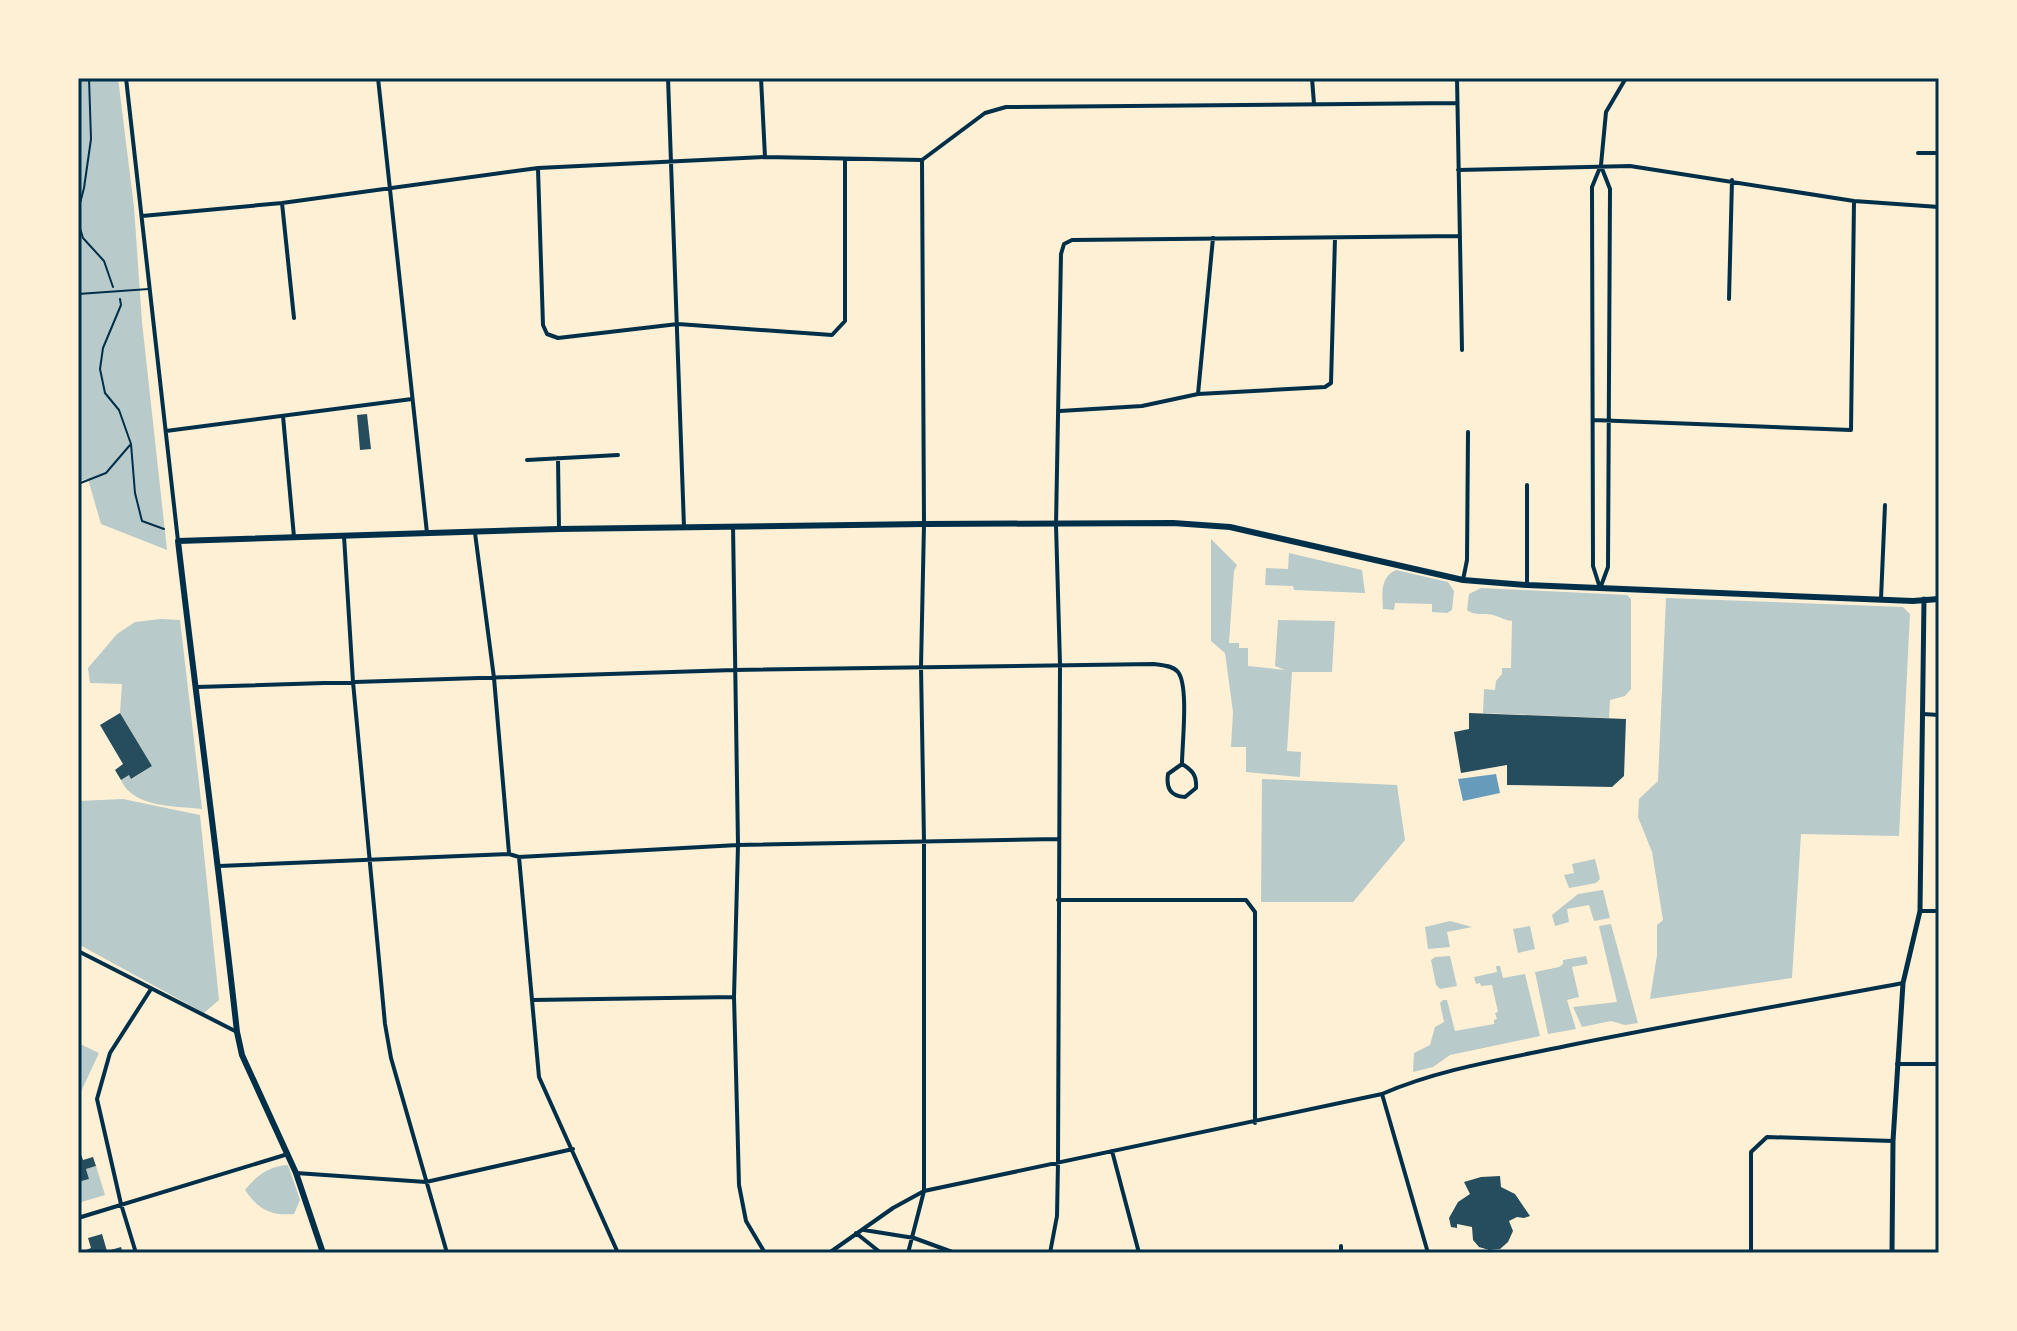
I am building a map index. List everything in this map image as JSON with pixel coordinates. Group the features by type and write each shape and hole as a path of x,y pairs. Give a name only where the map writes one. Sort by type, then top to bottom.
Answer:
{"main road":[{"path":"323,1253 296,1173 242,1055 237,1032 178,541 559,529 1173,523 1230,527 1463,580 1600,588 1939,599"}],"street":[{"path":"126,78 178,541"},
{"path":"378,78 427,534"},
{"path":"668,78 684,527"},
{"path":"761,78 765,157"},
{"path":"1312,78 1314,104"},
{"path":"1457,78 1462,350"},
{"path":"1600,588 1593,566 1592,187 1601,165 1606,112 1626,78"},
{"path":"142,216 282,203 538,168 765,157 922,160 985,113 1006,107 1457,103"},
{"path":"1918,153 1939,153"},
{"path":"538,168 543,325 547,334 558,338 678,324 832,335 845,321 845,160"},
{"path":"908,1253 924,1191 922,160"},
{"path":"1458,170 1601,165 1661,169 1854,201 1939,207"},
{"path":"1600,588 1608,567 1610,189 1601,165"},
{"path":"1729,299 1732,180"},
{"path":"1593,420 1851,430 1854,201"},
{"path":"282,203 294,318"},
{"path":"1050,1253 1057,1216 1058,1162 1060,664 1056,525 1061,254 1064,244 1072,240 1460,236"},
{"path":"1198,394 1213,238"},
{"path":"1060,411 1120,408 1198,394 1325,387 1331,383 1335,238"},
{"path":"166,431 412,399"},
{"path":"283,416 294,538"},
{"path":"1463,580 1467,560 1468,432"},
{"path":"527,460 618,455"},
{"path":"558,458 559,529"},
{"path":"1527,485 1527,585"},
{"path":"1881,599 1885,505"},
{"path":"733,526 738,845 734,997 739,1185 746,1221 765,1253"},
{"path":"475,533 494,678 509,854"},
{"path":"344,536 353,682 380,984 391,1058 447,1253"},
{"path":"1892,1253 1893,1141 1903,983 1920,911 1924,599"},
{"path":"194,687 734,670 1154,664 1169,666 1178,672 1183,686 1182,764"},
{"path":"1923,714 1939,715"},
{"path":"1182,764 1195,774 1196,788 1185,797 1177,797 1170,792 1168,774 1182,764"},
{"path":"219,866 509,854 519,857 738,845 1058,839"},
{"path":"519,857 539,1077 618,1253"},
{"path":"1058,900 1246,900 1251,904 1255,912 1255,1123"},
{"path":"1920,911 1939,911"},
{"path":"78,951 237,1032"},
{"path":"829,1253 861,1229 924,1191 1255,1123 1382,1094 1414,1080 1650,1028 1903,983"},
{"path":"136,1253 121,1204 97,1099 110,1053 151,989"},
{"path":"532,1000 734,997"},
{"path":"1897,1064 1939,1064"},
{"path":"1382,1094 1428,1253"},
{"path":"1751,1253 1751,1152 1767,1137 1893,1141"},
{"path":"296,1173 426,1182 573,1149"},
{"path":"1112,1151 1139,1253"},
{"path":"78,1218 288,1154"},
{"path":"861,1229 914,1238 955,1253"},
{"path":"856,1233 881,1253"},
{"path":"1341,1246 1341,1253"}],"lane":[{"path":"78,294 150,289"}],"path":[{"path":"89,78 91,139 79,207 79,225 83,238 104,261 121,305 103,348 100,369 105,393 119,410 131,444 135,493 142,521 164,529"},
{"path":"78,484 106,473 131,444"}],"shaded area":[{"path":"78,78 118,78 134,207 142,322 167,550 101,524 88,479 78,481"},
{"path":"1211,539 1237,565 1229,643 1239,643 1239,648 1248,648 1248,666 1285,670 1275,666 1278,620 1335,621 1332,672 1292,672 1287,751 1301,752 1300,777 1246,772 1246,747 1231,747 1233,712 1225,653 1211,641"},
{"path":"1289,553 1362,570 1365,593 1294,590 1293,586 1265,585 1266,568 1288,569"},
{"path":"1396,570 1448,582 1454,591 1452,610 1447,613 1432,612 1432,604 1395,603 1394,610 1383,609 1385,581"},
{"path":"1481,588 1627,595 1631,599 1631,689 1625,696 1610,700 1609,718 1483,713 1484,689 1495,690 1502,668 1511,668 1512,621 1467,610 1469,594"},
{"path":"1666,598 1903,607 1910,614 1899,836 1801,834 1792,978 1650,999 1657,955 1657,925 1663,920 1652,852 1638,817 1639,799 1658,781"},
{"path":"180,620 202,809 156,804 135,796 127,789 121,780 129,775 132,779 152,766 120,713 122,684 90,683 88,668 117,634 135,622"},
{"path":"1262,779 1397,785 1405,840 1353,902 1261,902"},
{"path":"123,799 200,815 219,1000 204,1013 78,944 78,801"},
{"path":"1595,859 1600,879 1596,883 1569,888 1564,875 1574,873 1572,864"},
{"path":"1603,890 1610,918 1594,921 1589,905 1567,909 1569,922 1555,926 1552,915 1578,894"},
{"path":"1450,921 1472,927 1447,932 1450,947 1428,949 1425,927"},
{"path":"1611,924 1638,1023 1625,1025 1611,1021 1582,1027 1573,1007 1617,1002 1599,926"},
{"path":"1530,926 1535,949 1518,953 1513,929"},
{"path":"1450,956 1457,986 1440,989 1436,985 1431,960"},
{"path":"1586,956 1588,964 1572,967 1579,997 1567,1000 1576,1029 1548,1034 1535,972 1559,967 1563,960"},
{"path":"1496,966 1500,966 1503,978 1525,974 1540,1036 1450,1055 1433,1067 1413,1072 1414,1053 1430,1045 1435,1027 1444,1022 1440,1003 1443,1000 1447,1000 1455,1031 1494,1024 1497,1019 1495,1013 1498,1012 1492,985 1476,984 1474,977 1497,972"},
{"path":"78,1043 99,1053 78,1098"},
{"path":"288,1165 300,1200 294,1214 266,1210 245,1190 264,1172"},
{"path":"96,1166 105,1195 78,1203 78,1182 89,1179 86,1169"}],"water":[{"path":"1496,774 1500,793 1463,801 1458,779"}],"building":[{"path":"367,414 371,449 360,450 357,415"},
{"path":"120,713 152,766 131,779 129,775 121,780 115,770 123,764 100,725"},
{"path":"1469,713 1626,719 1624,776 1612,787 1507,785 1507,765 1461,773 1454,732 1469,729"},
{"path":"78,1146 83,1160 93,1157 96,1166 86,1169 89,1179 78,1182"},
{"path":"1500,1176 1501,1187 1515,1194 1530,1216 1509,1221 1513,1231 1508,1242 1500,1249 1489,1250 1479,1247 1473,1240 1472,1227 1457,1224 1457,1228 1451,1227 1449,1218 1458,1202 1470,1194 1464,1182"},
{"path":"102,1234 107,1251 121,1247 123,1253 78,1253 91,1248 88,1238"}]}
